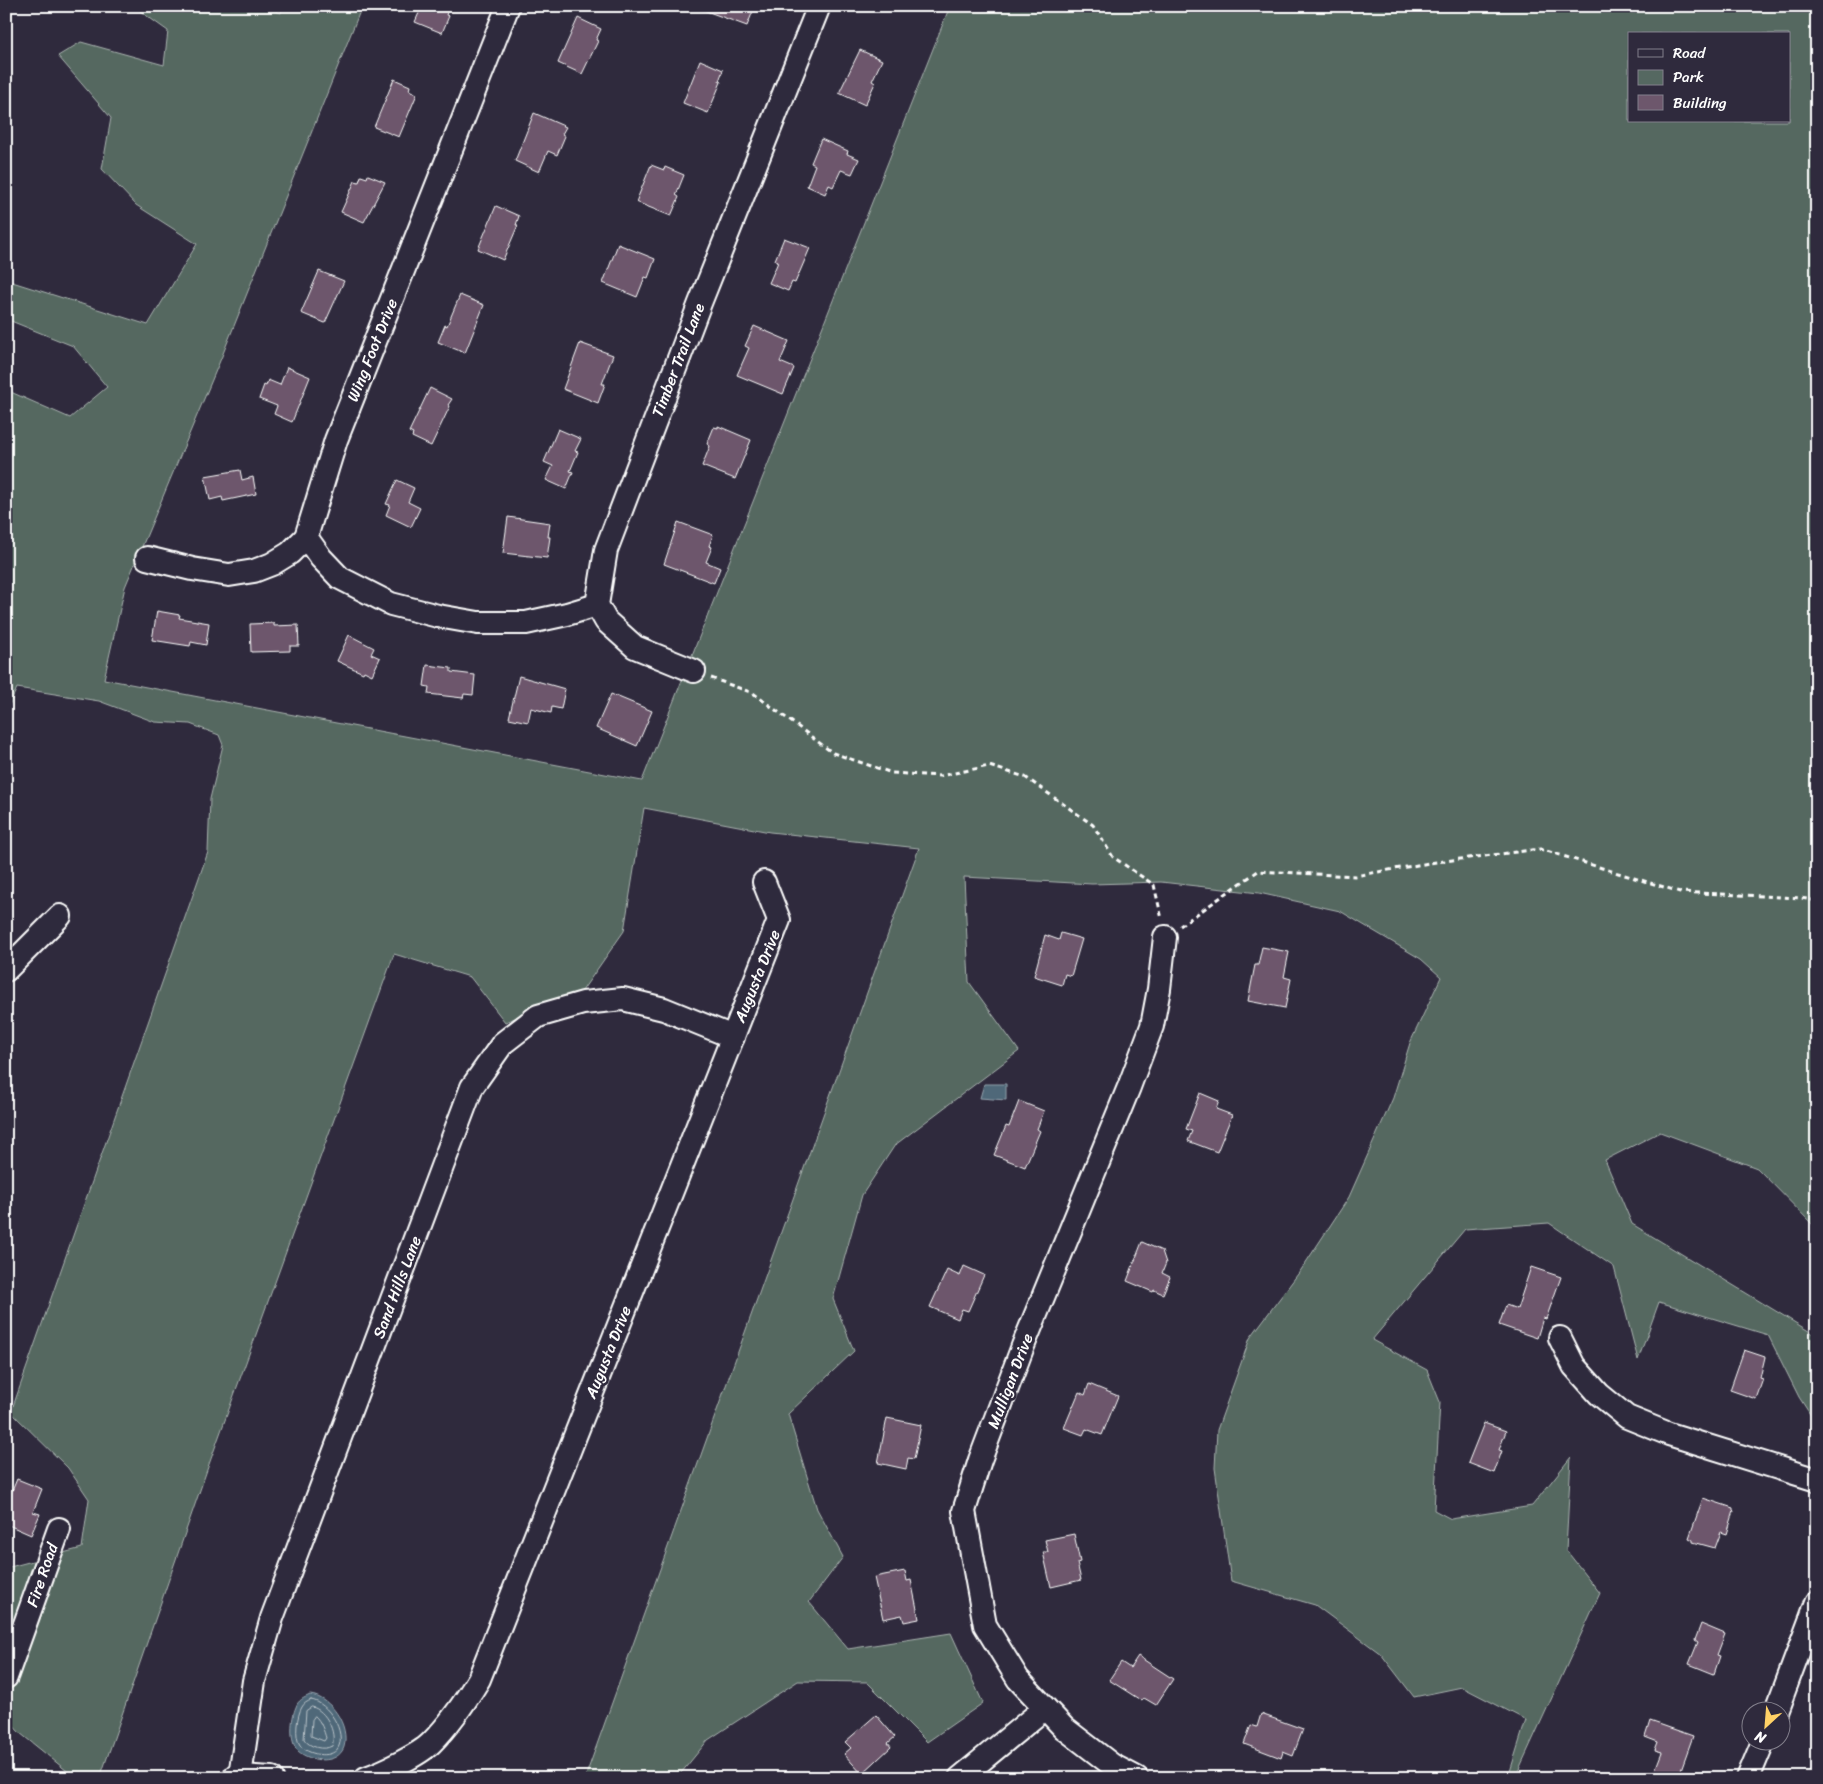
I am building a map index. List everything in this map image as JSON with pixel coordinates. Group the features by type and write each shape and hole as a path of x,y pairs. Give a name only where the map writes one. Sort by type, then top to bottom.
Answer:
{"street":[{"name":"Wing Foot Drive","path":"147,558 192,569 229,575 254,572 290,553 306,537 336,440 508,6"},
{"name":"Timber Trail Lane","path":"597,605 606,550 624,499 819,6"},
{"path":"306,537 321,558 340,578 391,604 438,616 478,623 526,623 597,605 606,621 635,647 694,671"},
{"name":"Augusta Drive","path":"366,1778 382,1772 429,1745 460,1710 480,1679 779,920 764,882"},
{"path":"6,970 60,916"},
{"name":"Mulligan Drive","path":"1137,1778 1112,1765 1064,1728 1018,1679 985,1625 964,1511 980,1460 1023,1346 1152,1026 1159,989 1165,937"},
{"name":"Sand Hills Lane","path":"237,1777 254,1681 272,1618 472,1087 504,1043 538,1016 583,1003 622,999 664,1009 733,1037"},
{"path":"1560,1338 1574,1366 1599,1394 1627,1417 1669,1434 1817,1480"},
{"name":"Fire Road","path":"6,1677 58,1529"},
{"path":"1780,1702 1817,1602"},
{"path":"960,1778 1045,1708"},
{"path":"1748,1778 1759,1752"},
{"path":"237,1777 272,1778"}],"path":[{"path":"694,671 752,693 833,753 892,773 940,776 989,766 1025,777 1093,825 1112,857 1154,884 1165,937 1258,871 1355,876 1429,863 1540,849 1680,892 1801,898 1817,901"}],"green space":[{"path":"133,6 261,6 281,13 283,6 362,6 222,356 125,587 104,679 642,781 950,6 1817,6 1817,1229 1757,1168 1660,1132 1605,1160 1632,1224 1817,1336 1817,1425 1799,1397 1768,1335 1659,1302 1638,1360 1614,1267 1549,1223 1465,1229 1372,1340 1427,1370 1440,1402 1434,1510 1451,1519 1532,1506 1571,1457 1566,1550 1600,1593 1515,1778 1508,1778 1526,1720 1462,1687 1414,1697 1381,1654 1315,1605 1231,1581 1215,1468 1217,1430 1250,1338 1301,1270 1349,1197 1393,1098 1410,1043 1441,977 1421,959 1340,911 1259,893 1161,882 1092,884 964,877 969,982 1019,1051 895,1145 862,1195 833,1299 854,1351 788,1414 817,1509 843,1557 809,1602 848,1649 951,1633 983,1703 927,1742 867,1682 798,1681 708,1740 677,1778 585,1778 919,848 770,832 644,808 624,931 582,991 505,1022 470,977 394,954 208,1467 100,1778 71,1778 67,1771 20,1733 6,1718 6,1568 82,1548 89,1499 68,1468 11,1412 208,852 210,799 223,745 219,735 190,724 155,722 99,701 17,688 6,712 6,388 13,393 70,418 107,387 73,346 6,319 6,280 148,325 197,244 136,205 102,169 111,118 58,56 81,42 164,65 168,31"}],"water":[{"path":"984,1084 1006,1084 1006,1100 980,1098"},
{"path":"310,1695 318,1697 332,1707 341,1722 344,1730 344,1747 336,1757 323,1760 309,1758 295,1747 292,1736 294,1712 300,1701"}],"building":[{"path":"422,6 449,6 446,15 449,16 442,33 415,22"},
{"path":"699,6 755,6 747,26 698,8"},
{"path":"578,18 601,29 596,40 598,41 582,74 558,63"},
{"path":"860,50 882,60 872,81 875,83 865,105 839,93"},
{"path":"700,60 723,70 719,81 721,82 708,113 683,103"},
{"path":"394,79 410,86 409,90 417,94 399,137 374,127"},
{"path":"534,113 566,127 562,134 565,136 557,155 548,151 539,172 515,161"},
{"path":"821,139 848,151 847,154 859,159 852,174 841,170 833,187 829,185 825,194 807,186 815,165 811,163"},
{"path":"651,165 664,170 665,167 684,175 676,195 679,197 671,216 636,202"},
{"path":"368,175 385,182 364,222 341,212 355,181 359,182 361,176 367,178"},
{"path":"496,206 519,216 516,225 518,225 503,260 478,249"},
{"path":"784,238 810,248 795,283 792,282 788,291 769,283 778,262 775,260"},
{"path":"618,244 655,259 648,278 645,277 637,297 603,283"},
{"path":"319,271 344,281 325,323 301,313"},
{"path":"460,295 484,305 465,353 438,342"},
{"path":"754,326 789,341 780,362 794,368 783,394 737,375 749,348 745,346"},
{"path":"580,343 613,355 602,384 605,384 598,403 563,389"},
{"path":"287,367 310,377 292,422 274,414 277,406 259,399 268,380 280,385"},
{"path":"430,388 452,399 431,446 412,437 413,434 409,432"},
{"path":"718,426 751,440 735,479 702,466 710,446 707,444 714,427 718,428"},
{"path":"558,429 581,439 575,451 578,452 570,471 573,472 566,489 546,480 553,466 544,462"},
{"path":"240,470 242,480 253,477 256,494 223,501 222,497 210,500 205,476"},
{"path":"397,480 414,488 408,502 420,508 411,527 386,515 390,505 386,504"},
{"path":"508,517 550,523 547,558 503,553"},
{"path":"678,522 713,535 709,546 712,547 706,562 720,568 714,583 664,564"},
{"path":"157,611 180,615 179,618 209,623 206,645 191,642 190,646 152,640"},
{"path":"274,623 274,626 298,625 299,646 290,646 290,651 251,652 250,624"},
{"path":"349,635 374,648 371,654 380,658 372,675 337,661"},
{"path":"427,665 451,668 451,672 475,675 473,695 464,694 463,698 428,694 429,687 424,686"},
{"path":"519,676 565,689 561,709 552,707 551,713 531,708 528,722 509,718"},
{"path":"611,694 652,711 637,746 596,728"},
{"path":"1061,933 1082,939 1071,976 1065,974 1062,985 1034,976 1045,935 1059,940"},
{"path":"1262,947 1289,952 1284,977 1291,979 1285,1008 1248,1001 1255,965 1258,965"},
{"path":"1200,1093 1219,1101 1216,1109 1232,1115 1217,1152 1188,1141 1192,1131 1186,1129"},
{"path":"1019,1101 1044,1111 1037,1129 1040,1131 1025,1167 994,1155 1006,1126 1009,1127"},
{"path":"1142,1242 1162,1251 1166,1263 1162,1273 1170,1277 1163,1294 1154,1290 1153,1292 1127,1281"},
{"path":"964,1266 984,1275 968,1311 962,1309 958,1319 930,1307 947,1270 960,1276"},
{"path":"1531,1267 1561,1277 1546,1319 1543,1318 1537,1338 1499,1325 1506,1305 1517,1309"},
{"path":"1744,1350 1765,1357 1760,1378 1763,1379 1756,1399 1730,1390"},
{"path":"1089,1384 1118,1396 1102,1435 1086,1429 1083,1435 1064,1428 1079,1392 1085,1395"},
{"path":"887,1418 921,1425 914,1459 908,1458 906,1469 878,1463"},
{"path":"1484,1423 1506,1431 1499,1450 1502,1451 1494,1473 1468,1463"},
{"path":"17,1479 42,1489 33,1512 40,1514 31,1535 6,1524 6,1505"},
{"path":"1703,1498 1733,1508 1734,1511 1727,1534 1721,1532 1715,1548 1693,1542 1689,1538"},
{"path":"1074,1534 1080,1562 1077,1563 1081,1580 1051,1587 1043,1552 1048,1552 1045,1540"},
{"path":"905,1571 907,1581 911,1580 919,1619 904,1622 902,1615 883,1619 874,1577"},
{"path":"1701,1624 1725,1634 1717,1655 1720,1656 1714,1674 1689,1664 1698,1642 1695,1640"},
{"path":"1138,1656 1173,1679 1156,1705 1144,1698 1142,1701 1109,1680 1121,1662 1130,1668"},
{"path":"1261,1714 1303,1729 1293,1756 1283,1752 1281,1758 1244,1744 1251,1725 1257,1727"},
{"path":"876,1715 895,1737 888,1743 891,1747 862,1774 844,1754 851,1748 845,1742"},
{"path":"1650,1721 1693,1736 1678,1778 1655,1770 1662,1752 1655,1750 1658,1742 1645,1737"}]}
